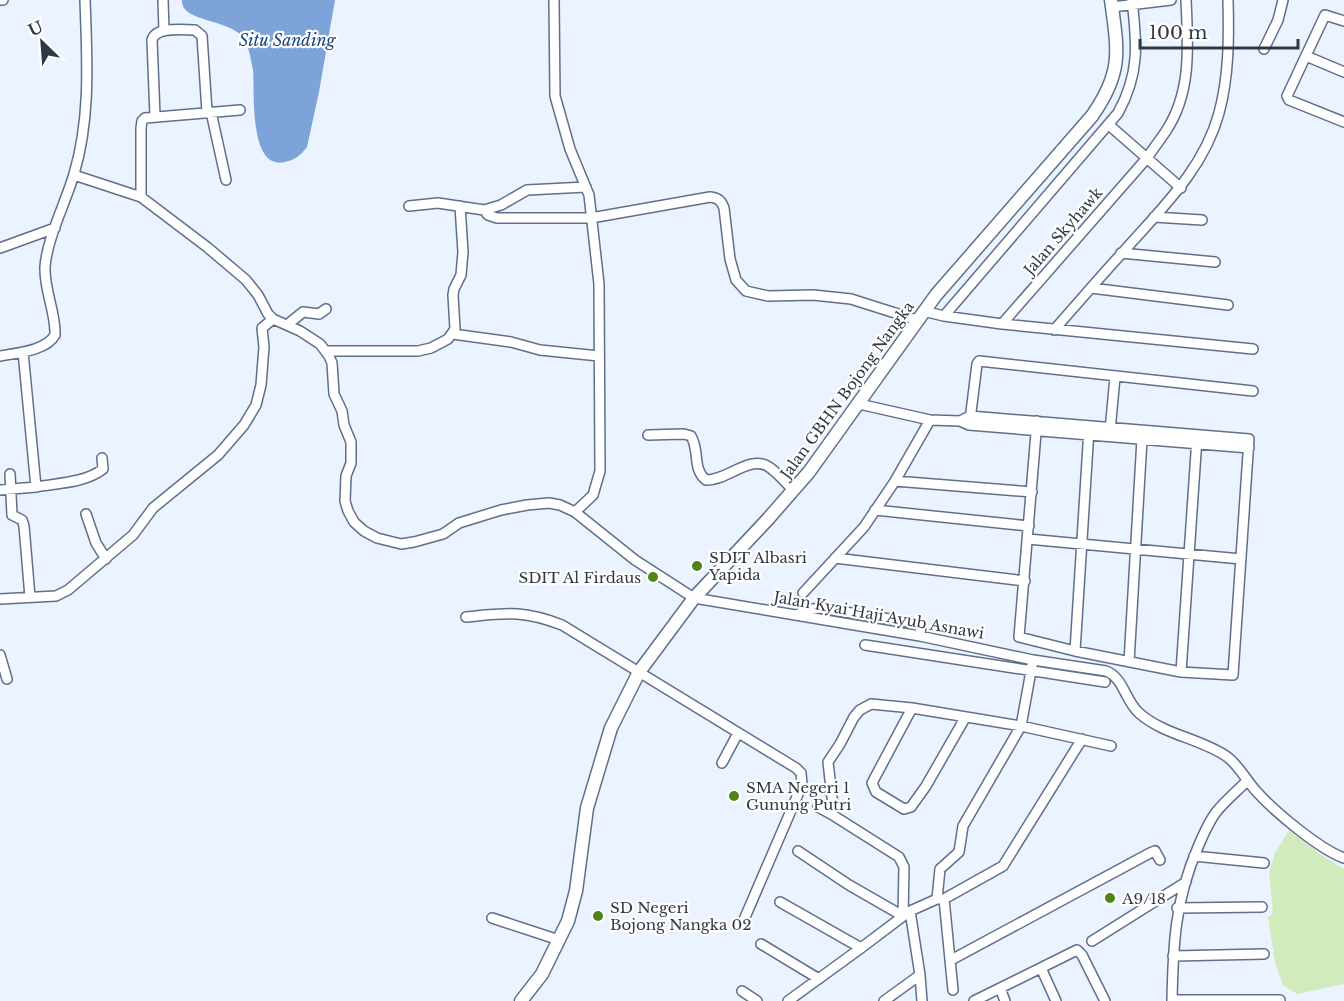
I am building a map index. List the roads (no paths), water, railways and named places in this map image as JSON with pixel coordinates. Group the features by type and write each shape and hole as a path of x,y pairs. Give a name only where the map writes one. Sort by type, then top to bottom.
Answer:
{"street":[{"path":"0,356 23,352 49,342 55,335 45,268 55,228 74,175 86,107 85,0"},
{"path":"163,0 164,31"},
{"path":"554,0 555,96 570,150 586,187 599,284 600,471 593,495 575,512"},
{"path":"1112,3 1171,0"},
{"name":"Jalan Skyhawk","path":"1002,324 1147,158 1167,130 1178,108 1185,84 1188,52 1186,0"},
{"path":"1054,330 1181,188 1205,148 1219,114 1228,59 1228,0"},
{"path":"1264,49 1278,20 1283,0"},
{"path":"944,316 1109,125 1125,100 1133,76 1137,38 1133,2"},
{"name":"Jalan GBHN Bojong Nangka","path":"521,1001 542,974 568,921 576,891 585,816 611,728 639,672 694,598 793,490 859,404 920,315 1080,132 1100,105 1109,90 1116,67 1117,39 1112,3"},
{"path":"1344,21 1326,15 1287,98 1344,122"},
{"path":"156,116 152,40 156,33 164,31 195,30 202,36 209,112 226,180"},
{"path":"1306,56 1344,72"},
{"path":"141,197 142,121 145,118 240,110"},
{"path":"1109,125 1181,188"},
{"path":"74,175 141,197 246,280 273,319 313,339 326,351 418,351 431,348 453,334 454,289 463,269 460,206"},
{"path":"409,206 438,203 484,210 501,205 527,190 586,187"},
{"path":"484,210 488,215 497,218 591,218 710,197 717,198 722,202 724,208 730,259 736,280 746,291 768,296 813,295 851,298 920,315 1253,349"},
{"path":"1154,217 1202,220"},
{"path":"0,248 55,228"},
{"path":"1121,253 1215,262"},
{"path":"1091,288 1228,305"},
{"path":"287,325 303,312 319,314 326,309"},
{"path":"0,598 56,596 62,593 106,559 133,535 153,508 218,455 256,405 261,385 264,347 262,328 273,319"},
{"path":"453,334 511,342 540,351 599,356"},
{"name":"Jalan Kyai Haji Ayub Asnawi","path":"326,351 332,363 334,394 342,411 344,425 351,442 351,463 346,476 345,501 354,522 364,531 389,542 401,543 443,534 459,523 527,505 549,503 560,505 575,512 635,560 694,598 920,636 1033,660 1106,671 1113,674 1133,708 1144,717 1174,734 1227,757 1247,782"},
{"path":"23,352 36,487"},
{"path":"966,420 978,361 1253,391"},
{"path":"1110,432 1115,377"},
{"path":"859,404 930,420 966,420 1197,439 1249,448 1234,674 1181,672 1075,651 1019,637 1037,426"},
{"path":"803,593 864,527 895,481 930,420"},
{"path":"1075,651 1089,430"},
{"path":"1110,432 1142,439 1197,439"},
{"path":"648,435 684,434 691,436 697,450 696,467 699,475 706,480 721,478 753,463 763,463 793,490"},
{"path":"1129,662 1142,439"},
{"path":"1181,672 1197,439"},
{"path":"0,490 36,487 81,479 103,469 102,458"},
{"path":"10,474 12,515 22,520 24,526 30,597"},
{"path":"895,481 1032,492"},
{"path":"875,510 1029,526"},
{"path":"86,514 96,543 106,559"},
{"path":"1028,539 1241,559"},
{"path":"836,558 1025,581"},
{"path":"797,615 807,610 820,608 921,624 920,636"},
{"path":"466,617 513,612 539,616 562,625 796,768 802,778 802,785 743,922"},
{"path":"877,629 870,646 1105,682"},
{"path":"0,655 7,678"},
{"path":"953,990 951,960 940,899 940,869 959,852 963,826 1022,726 1033,660"},
{"path":"831,814 833,806 828,762 854,717 860,710 871,704 912,708 1022,726 1111,746"},
{"path":"912,708 872,783 876,792 904,808 911,807 926,786 965,718"},
{"path":"722,763 738,733"},
{"path":"788,1001 906,913 940,899 1003,866 1082,739"},
{"path":"1280,1000 1172,1000 1177,908 1205,831 1217,812 1247,782 1269,804 1306,834 1344,858"},
{"path":"818,807 899,857 904,867 906,913 920,975 922,1001"},
{"path":"798,851 849,885 906,913"},
{"path":"951,960 1150,852 1155,852 1160,860"},
{"path":"1194,856 1264,862"},
{"path":"1092,941 1186,882"},
{"path":"780,902 861,948"},
{"path":"1177,908 1262,907"},
{"path":"492,918 559,940"},
{"path":"761,944 819,979"},
{"path":"974,1001 1077,950 1080,951 1105,1001"},
{"path":"1173,956 1264,954"},
{"path":"1041,968 1056,1001"},
{"path":"884,1001 920,975"},
{"path":"1000,988 1005,1001"},
{"path":"742,991 757,1001"}],"water":[{"name":"Situ Sanding","path":"182,0 335,0 307,147 298,157 285,162 273,161 265,154 259,142 254,110 253,70 244,39 229,27 189,13"}],"place":[{"name":"SDIT Albasri Yapida","path":"697,566"},
{"name":"SDIT Al Firdaus","path":"653,577"},
{"name":"SMA Negeri 1 Gunung Putri","path":"734,796"},
{"name":"A9/18","path":"1110,898"},
{"name":"SD Negeri Bojong Nangka 02","path":"598,916"}]}
